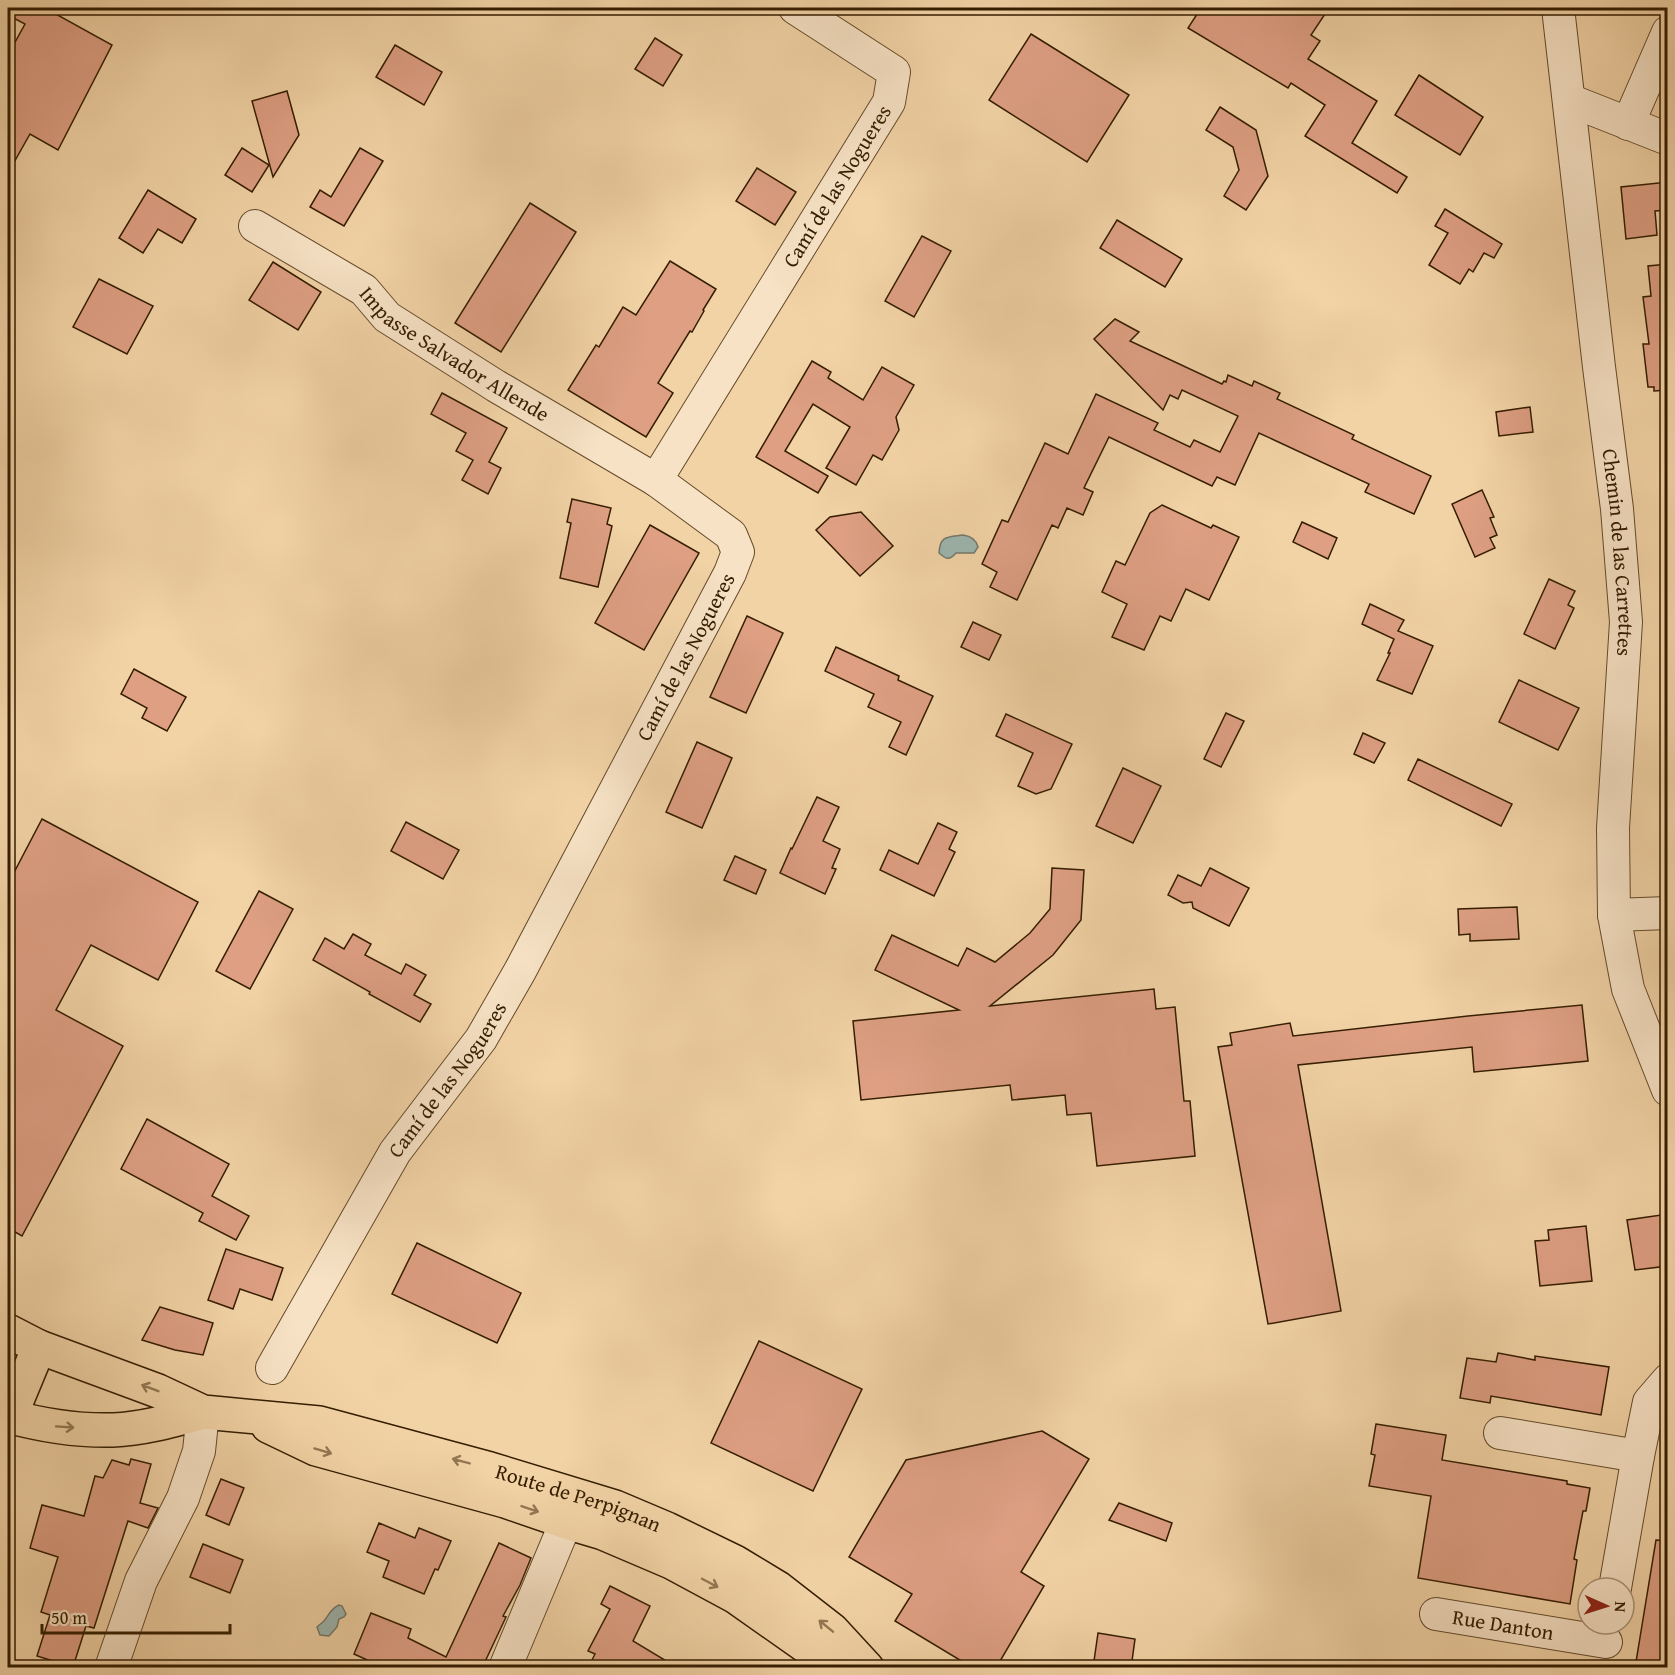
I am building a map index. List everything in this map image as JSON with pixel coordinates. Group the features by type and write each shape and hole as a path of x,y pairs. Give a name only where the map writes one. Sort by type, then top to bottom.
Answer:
{"main road":[{"name":"Route de Perpignan","path":"8,1331 39,1347 158,1391 203,1412 319,1423 490,1469 615,1507 667,1528 735,1562 778,1588 832,1630 867,1668"},
{"path":"8,1418 39,1347"},
{"name":"Route de Perpignan","path":"8,1418 50,1426 113,1430 161,1424 203,1412"},
{"name":"Route de Perpignan","path":"250,1418 316,1449 505,1501 603,1533 671,1562 736,1597 842,1668"}],"street":[{"name":"Camí de las Nogueres","path":"272,1368 395,1152 481,1039 515,981 730,573 738,552 731,535 656,480 889,102 894,72 795,8"},
{"name":"Chemin de las Carrettes","path":"1558,8 1617,509 1626,622 1613,828 1614,915 1628,989 1668,1090"},
{"path":"1628,123 1668,32"},
{"path":"1569,100 1668,139"},
{"name":"Impasse Salvador Allende","path":"255,226 364,290 387,318 496,387 656,480"},
{"path":"1614,915 1668,913"},
{"path":"1617,1576 1649,1402 1668,1380"},
{"path":"111,1668 141,1581 183,1498 199,1451 203,1412"},
{"path":"1500,1433 1638,1456"},
{"path":"505,1668 566,1522"},
{"name":"Rue Danton","path":"1436,1614 1605,1644"}],"water":[{"path":"963,535 971,537 976,542 978,547 974,553 956,553 948,558 939,553 943,540"},
{"path":"339,1605 346,1614 339,1619 337,1627 329,1636 320,1635 317,1627"}],"building":[{"path":"8,8 45,8 112,45 58,150 30,134 8,173 8,55 25,24 8,15"},
{"path":"1201,8 1329,8 1311,35 1320,41 1308,59 1377,101 1352,143 1407,177 1397,193 1305,136 1325,105 1291,83 1288,88 1188,28"},
{"path":"1031,34 1129,95 1087,162 989,100"},
{"path":"655,38 682,55 663,86 635,69"},
{"path":"395,45 442,72 424,105 376,77"},
{"path":"1419,75 1483,117 1460,155 1395,115"},
{"path":"287,91 299,135 273,177 252,101"},
{"path":"1220,107 1256,130 1268,176 1246,210 1224,196 1239,170 1233,147 1206,130"},
{"path":"242,148 269,165 252,192 225,175"},
{"path":"360,148 383,161 344,226 310,207 320,190 331,197"},
{"path":"757,168 796,192 775,225 736,201"},
{"path":"1668,182 1668,210 1655,211 1657,235 1626,239 1621,187"},
{"path":"148,190 196,219 182,243 158,229 143,253 119,238"},
{"path":"530,203 576,232 501,352 455,323"},
{"path":"1445,209 1502,244 1494,258 1484,253 1473,272 1469,269 1460,284 1429,265 1448,233 1435,226"},
{"path":"1117,220 1182,259 1165,287 1100,248"},
{"path":"922,236 951,251 914,317 885,301"},
{"path":"670,261 716,289 692,332 690,331 658,383 673,393 646,437 568,390 596,345 599,347 623,307 636,315"},
{"path":"273,262 321,292 298,330 249,300"},
{"path":"1668,264 1668,390 1654,391 1654,387 1648,387 1643,344 1649,344 1643,297 1651,296 1648,266"},
{"path":"99,279 153,306 127,354 73,327"},
{"path":"1115,319 1139,332 1130,341 1222,384 1226,382 1228,375 1252,386 1254,381 1280,393 1277,399 1354,435 1352,439 1431,476 1414,514 1365,492 1369,484 1259,433 1235,485 1217,477 1212,486 1109,437 1084,488 1093,492 1083,515 1067,508 1058,528 1052,525 1017,600 990,587 997,572 982,564 1002,520 1008,522 1045,443 1068,454 1096,394 1158,423 1154,430 1190,447 1194,440 1220,452 1238,416 1182,390 1178,399 1170,395 1163,410 1094,339"},
{"path":"812,361 831,372 828,378 863,400 882,367 914,385 896,417 899,430 882,460 873,455 856,485 826,468 850,427 813,404 785,451 828,476 818,493 756,457"},
{"path":"442,393 507,428 489,462 501,468 488,494 462,480 473,460 456,451 466,433 431,414"},
{"path":"1530,407 1533,432 1499,436 1496,412"},
{"path":"1482,490 1494,517 1490,518 1497,535 1490,538 1495,548 1475,557 1452,504"},
{"path":"572,499 611,508 607,524 612,526 598,587 560,578 571,523 567,522"},
{"path":"1162,505 1211,528 1213,525 1239,537 1209,600 1186,589 1171,621 1160,616 1144,650 1112,637 1127,604 1102,592 1116,561 1125,565 1150,513"},
{"path":"861,512 893,546 860,576 816,530 830,517"},
{"path":"1302,522 1337,538 1328,559 1293,542"},
{"path":"650,525 699,553 644,650 595,623"},
{"path":"1549,579 1575,591 1568,605 1574,608 1555,649 1524,634"},
{"path":"1370,604 1404,620 1398,631 1433,646 1412,694 1377,680 1394,639 1362,624"},
{"path":"747,616 783,633 746,713 710,697"},
{"path":"973,622 1001,635 989,660 961,647"},
{"path":"836,647 899,676 898,680 933,696 906,755 889,747 901,722 868,707 874,694 825,671"},
{"path":"134,669 186,697 167,731 142,718 147,708 121,694"},
{"path":"1519,680 1579,708 1558,750 1499,722"},
{"path":"1226,713 1244,721 1221,767 1204,759"},
{"path":"1006,714 1072,744 1051,789 1036,794 1018,786 1033,753 996,736"},
{"path":"1363,733 1385,743 1374,763 1354,754"},
{"path":"697,742 732,758 702,828 666,812"},
{"path":"1418,759 1512,804 1501,826 1408,780"},
{"path":"1123,768 1161,786 1133,843 1096,826"},
{"path":"817,797 839,807 823,841 840,849 832,868 836,869 825,894 780,873"},
{"path":"42,819 198,902 158,980 91,945 56,1010 123,1046 22,1236 8,1228 8,884"},
{"path":"406,822 459,850 443,879 391,851"},
{"path":"938,823 957,832 949,849 955,852 934,896 880,870 889,850 918,864"},
{"path":"735,856 766,870 756,894 724,880"},
{"path":"1052,868 1084,870 1081,920 1053,955 990,1006 1154,989 1156,1009 1175,1007 1184,1101 1190,1101 1195,1156 1097,1166 1091,1113 1067,1115 1065,1095 1012,1100 1010,1085 861,1100 853,1021 959,1010 875,970 892,935 958,966 967,948 995,962 1030,933 1050,909"},
{"path":"1210,868 1249,888 1229,926 1193,908 1192,902 1183,903 1168,895 1178,875 1201,886"},
{"path":"259,891 293,909 250,989 216,971"},
{"path":"1517,907 1519,939 1470,941 1470,934 1459,935 1458,909"},
{"path":"353,934 371,944 365,955 401,974 406,964 426,975 414,995 431,1004 420,1022 313,960 325,938 344,949"},
{"path":"1582,1005 1588,1061 1474,1072 1472,1047 1298,1065 1341,1311 1268,1324 1218,1047 1232,1045 1230,1033 1290,1023 1293,1036"},
{"path":"147,1119 229,1164 212,1196 249,1216 236,1240 199,1221 203,1213 121,1169"},
{"path":"1668,1214 1668,1266 1635,1270 1627,1220"},
{"path":"1586,1226 1592,1281 1540,1286 1535,1241 1549,1240 1548,1230"},
{"path":"417,1243 521,1293 497,1343 392,1294"},
{"path":"226,1249 283,1268 272,1300 240,1289 233,1309 208,1300"},
{"path":"160,1307 213,1323 203,1355 175,1350 142,1340"},
{"path":"759,1341 862,1389 813,1491 711,1443"},
{"path":"1498,1353 1535,1360 1535,1356 1609,1367 1601,1415 1491,1396 1490,1403 1460,1398 1467,1358 1496,1362"},
{"path":"1376,1424 1446,1435 1442,1460 1567,1481 1567,1484 1590,1488 1574,1559 1577,1560 1570,1604 1418,1578 1431,1496 1369,1486 1375,1455 1371,1454"},
{"path":"1042,1431 1089,1459 1021,1572 1044,1586 996,1668 973,1668 895,1621 912,1594 849,1557 906,1460"},
{"path":"131,1459 151,1464 140,1503 158,1508 148,1528 128,1521 94,1628 86,1626 73,1667 37,1656 50,1615 41,1612 58,1557 30,1548 42,1505 84,1516 95,1476 103,1478 112,1460 129,1465"},
{"path":"221,1479 244,1488 229,1525 206,1515"},
{"path":"1119,1503 1172,1523 1166,1541 1109,1520"},
{"path":"379,1523 415,1538 419,1528 451,1541 424,1594 383,1577 389,1561 367,1552"},
{"path":"1656,1540 1668,1541 1668,1668 1635,1668"},
{"path":"499,1543 531,1558 520,1585 503,1616 506,1617 482,1668 385,1668 354,1654 371,1613 411,1629 408,1638 446,1657"},
{"path":"203,1544 243,1560 230,1593 190,1577"},
{"path":"610,1586 650,1606 633,1641 678,1668 588,1668 595,1654 588,1651 610,1609 601,1604"},
{"path":"1098,1633 1135,1639 1131,1668 1093,1668"}]}
